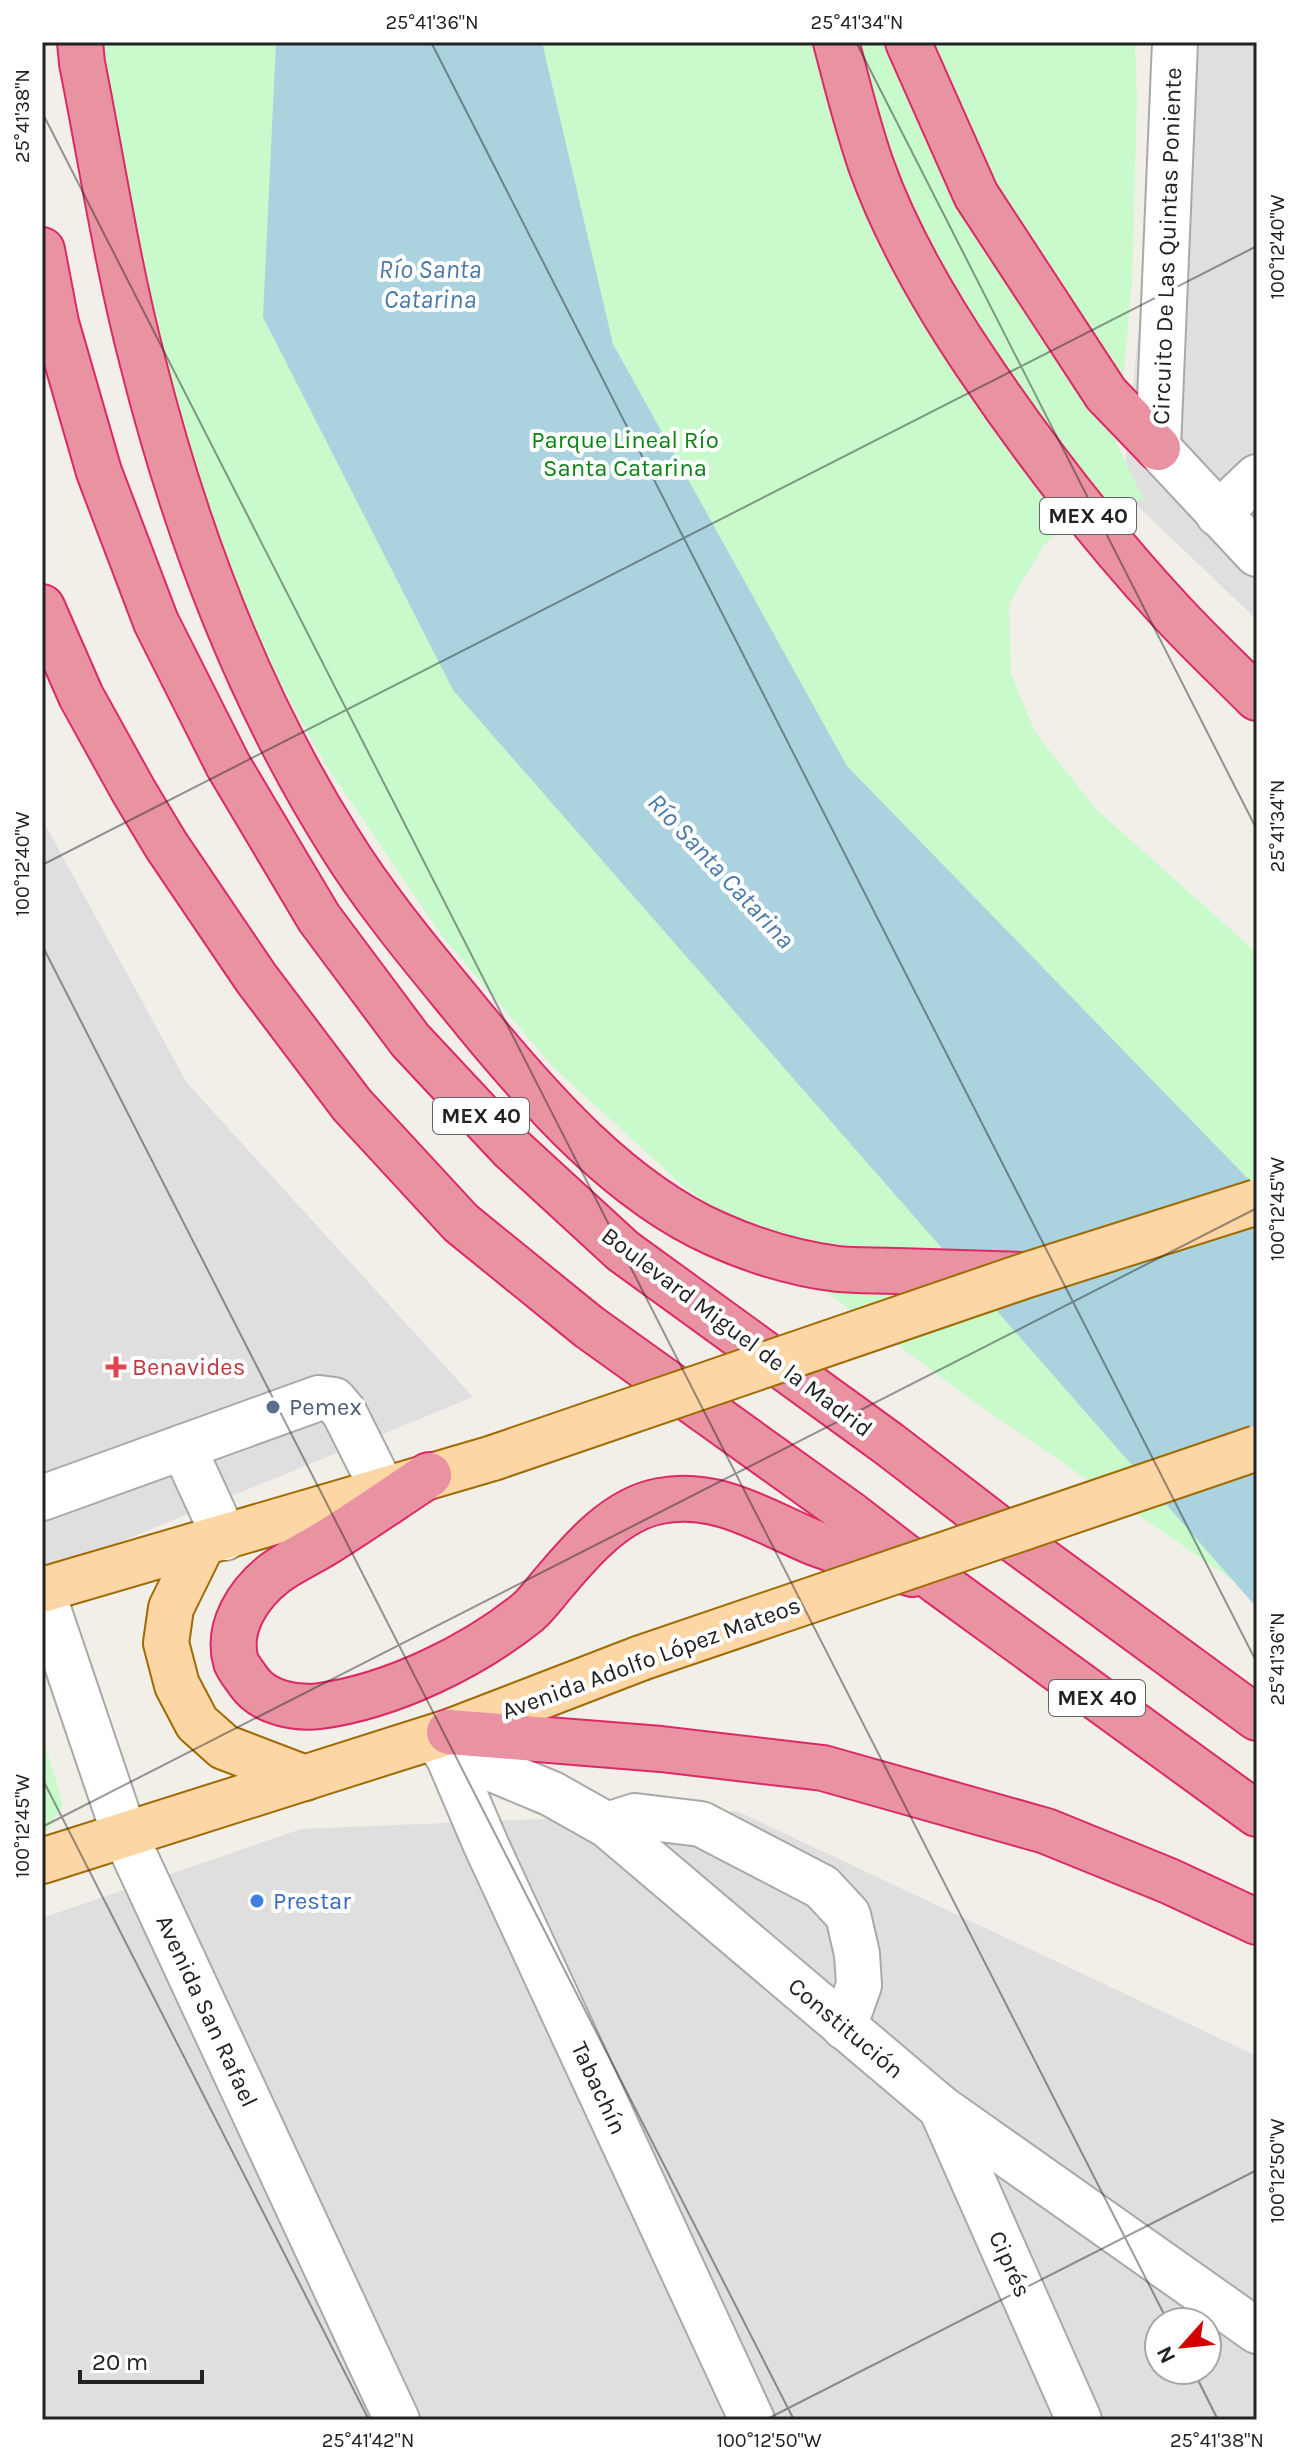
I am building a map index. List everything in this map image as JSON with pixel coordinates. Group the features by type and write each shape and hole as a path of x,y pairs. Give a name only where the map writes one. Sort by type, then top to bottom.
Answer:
{"highway":[{"path":"80,42 142,361 204,564 256,690 291,758 339,842 403,934 532,1090 607,1160 680,1216 754,1249 839,1269 1027,1275"},
{"name":"MEX 40","path":"836,42 872,167 943,314 1015,421 1078,504 1167,608 1257,698"},
{"path":"908,42 976,195 1106,394 1158,448"},
{"name":"Boulevard Miguel de la Madrid","path":"42,250 56,323 99,472 156,622 228,765 319,918 410,1040 512,1149 623,1251 1257,1718"},
{"name":"MEX 40","path":"42,607 81,696 166,845 256,978 352,1105 461,1223 577,1318 850,1514 938,1582 1257,1814"},
{"path":"429,1475 276,1573 252,1594 238,1622 234,1644 237,1664 254,1689 280,1704 313,1707 353,1701 426,1673 480,1646 530,1610 580,1552 623,1516 643,1505 664,1500 707,1500 729,1505 833,1549 938,1582"},
{"path":"444,1741 661,1749 823,1768 1046,1831 1169,1881 1257,1922"}],"main road":[{"path":"42,1590 493,1458 1027,1275 1257,1202"},
{"name":"Avenida Adolfo López Mateos","path":"42,1861 305,1778 444,1741 641,1658 1257,1448"},
{"path":"214,1541 171,1608 166,1643 177,1685 197,1723 224,1747 305,1778"}],"street":[{"name":"Circuito De Las Quintas Poniente","path":"1175,42 1158,448 1257,554"},
{"path":"1218,514 1257,477"},
{"path":"42,1498 319,1398 334,1400 344,1412 383,1490"},
{"path":"183,1447 214,1541"},
{"name":"Avenida San Rafael","path":"42,1590 124,1833 397,2420"},
{"name":"Constitución","path":"444,1741 607,1825 941,2108 1257,2331"},
{"name":"Tabachín","path":"444,1741 486,1845 752,2420"},
{"path":"607,1825 635,1816 701,1824 822,1887 848,1915 857,1954 859,1985 844,2027"},
{"name":"Ciprés","path":"941,2108 1079,2420"}],"shaded area":[{"path":"1166,42 1257,42 1257,620 1123,492"},
{"path":"42,819 187,1083 473,1397 42,1574"},
{"path":"737,1811 1257,2056 1257,2420 42,2420 42,1918 301,1829"}],"green space":[{"name":"Parque Lineal Río Santa Catarina","path":"94,42 1135,42 1137,99 1132,284 1117,444 1144,500 1115,501 1084,510 1043,546 1009,604 1011,673 1035,732 1097,810 1257,953 1257,1597 976,1403 682,1185 552,1066 442,936 325,764 242,615 180,478"},
{"path":"42,1734 63,1805 46,1833 42,1834"}],"water":[{"name":"Río Santa Catarina","path":"276,42 542,42 613,344 847,766 1257,1188 1257,1608 453,690 263,317"}],"place":[{"name":"Benavides","path":"116,1367"},
{"name":"Pemex","path":"273,1407"},
{"name":"Prestar","path":"257,1901"}]}
